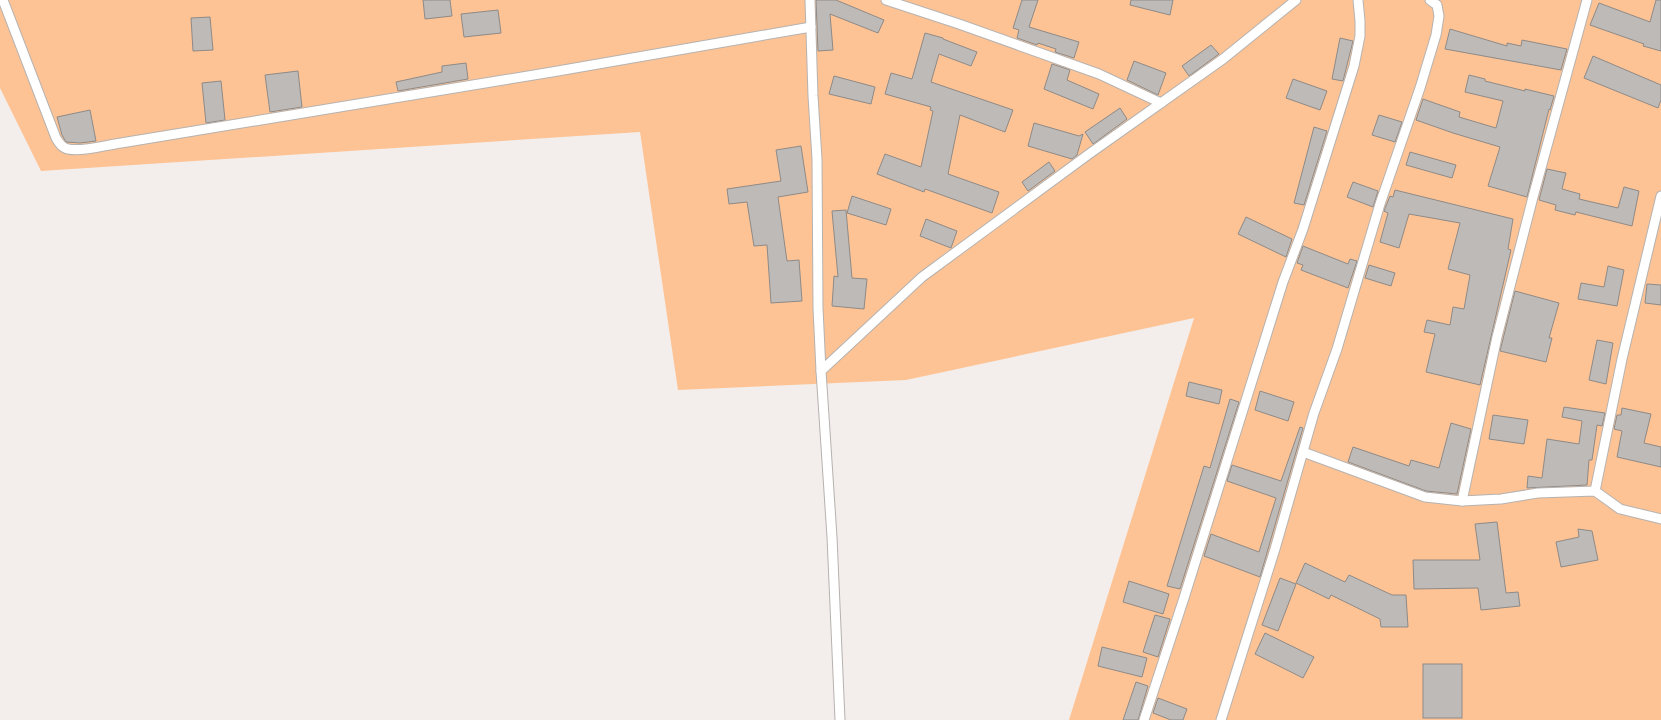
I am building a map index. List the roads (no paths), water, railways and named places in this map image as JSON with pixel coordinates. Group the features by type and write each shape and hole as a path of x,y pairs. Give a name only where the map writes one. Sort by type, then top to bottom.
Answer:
{"lane":[{"path":"3,0 56,138 67,149 121,143 523,77 811,27"},
{"path":"810,0 818,184 818,308 832,537 840,720"},
{"path":"886,0 1099,74 1161,103"},
{"path":"821,371 922,277 1223,59 1296,0"},
{"path":"1144,720 1280,291 1303,228 1354,66 1360,36 1358,0"},
{"path":"1221,720 1275,549 1328,371 1340,340 1380,204 1436,35 1439,16 1437,5 1430,0"},
{"path":"1462,501 1497,337 1587,0"},
{"path":"1595,492 1622,359 1661,196"},
{"path":"1303,452 1425,497 1462,501 1501,499 1538,493 1595,492 1620,509 1661,519"}]}
